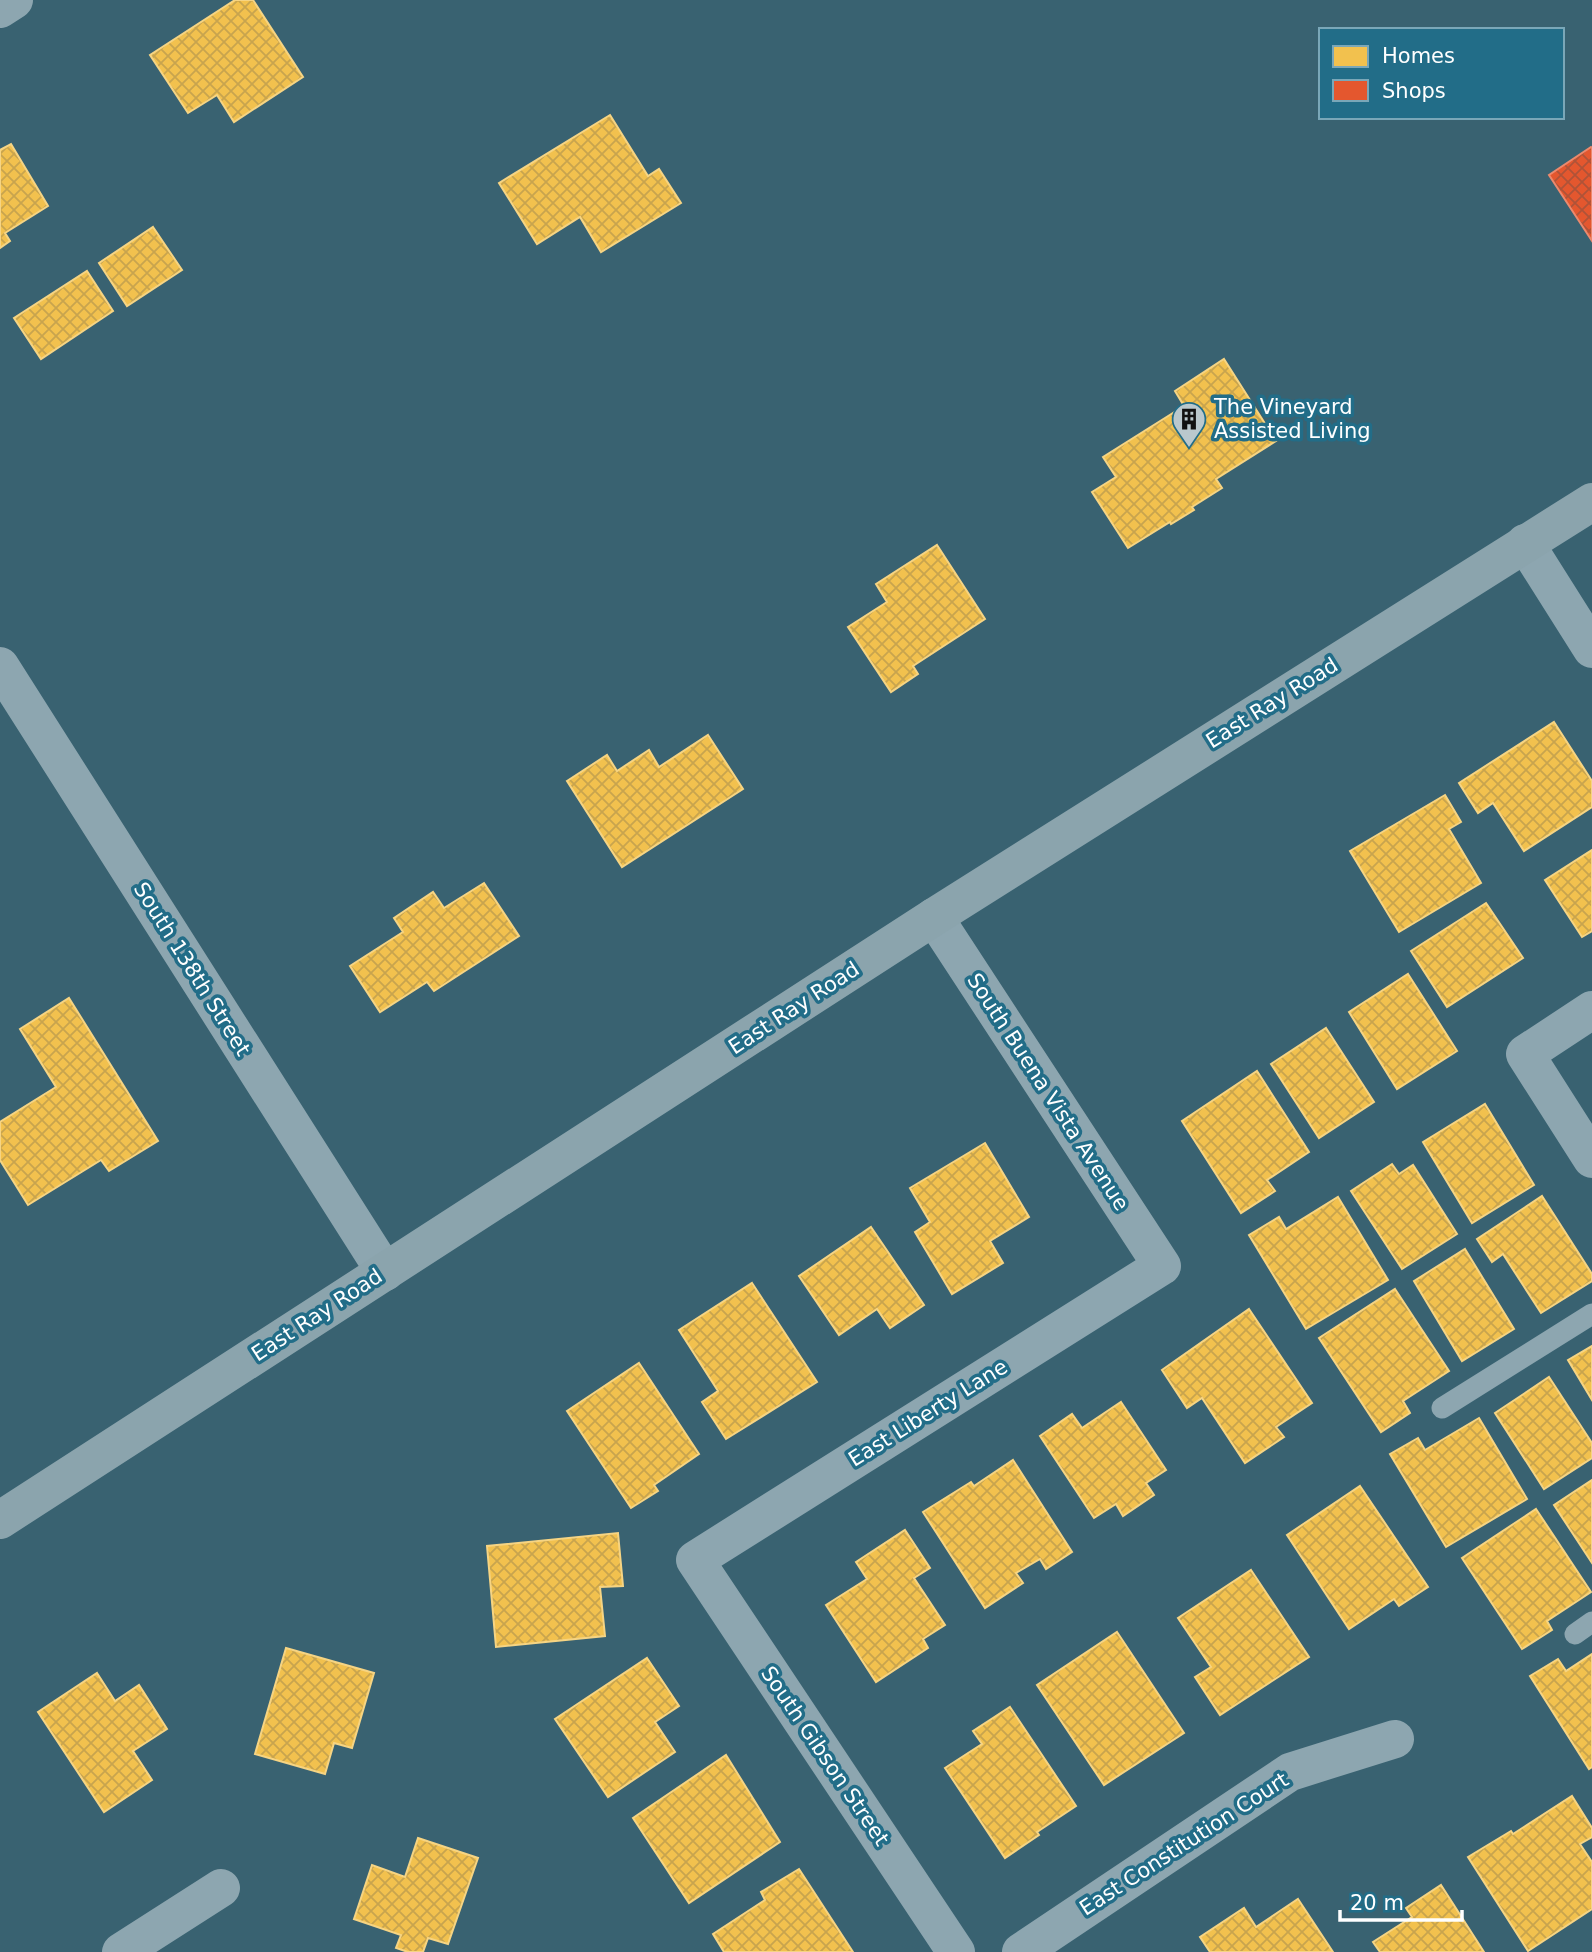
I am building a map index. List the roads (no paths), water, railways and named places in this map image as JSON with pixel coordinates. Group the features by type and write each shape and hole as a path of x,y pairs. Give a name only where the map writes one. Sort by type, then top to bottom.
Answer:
{"main road":[{"name":"East Ray Road","path":"0,1520 934,917 1592,502"}],"street":[{"path":"0,9 14,0"},
{"path":"1525,542 1592,649"},
{"name":"South 138th Street","path":"0,666 385,1272"},
{"name":"South Buena Vista Avenue","path":"934,917 1162,1266"},
{"path":"1592,1010 1525,1054 1592,1159"},
{"name":"East Liberty Lane","path":"695,1560 1162,1266"},
{"name":"South Gibson Street","path":"695,1560 956,1952"},
{"name":"East Constitution Court","path":"1021,1952 1290,1772 1395,1739"},
{"path":"121,1952 220,1888"}],"lane":[{"path":"1442,1408 1592,1314"}],"place":[{"name":"The Vineyard Assisted Living","path":"1189,449"}]}
